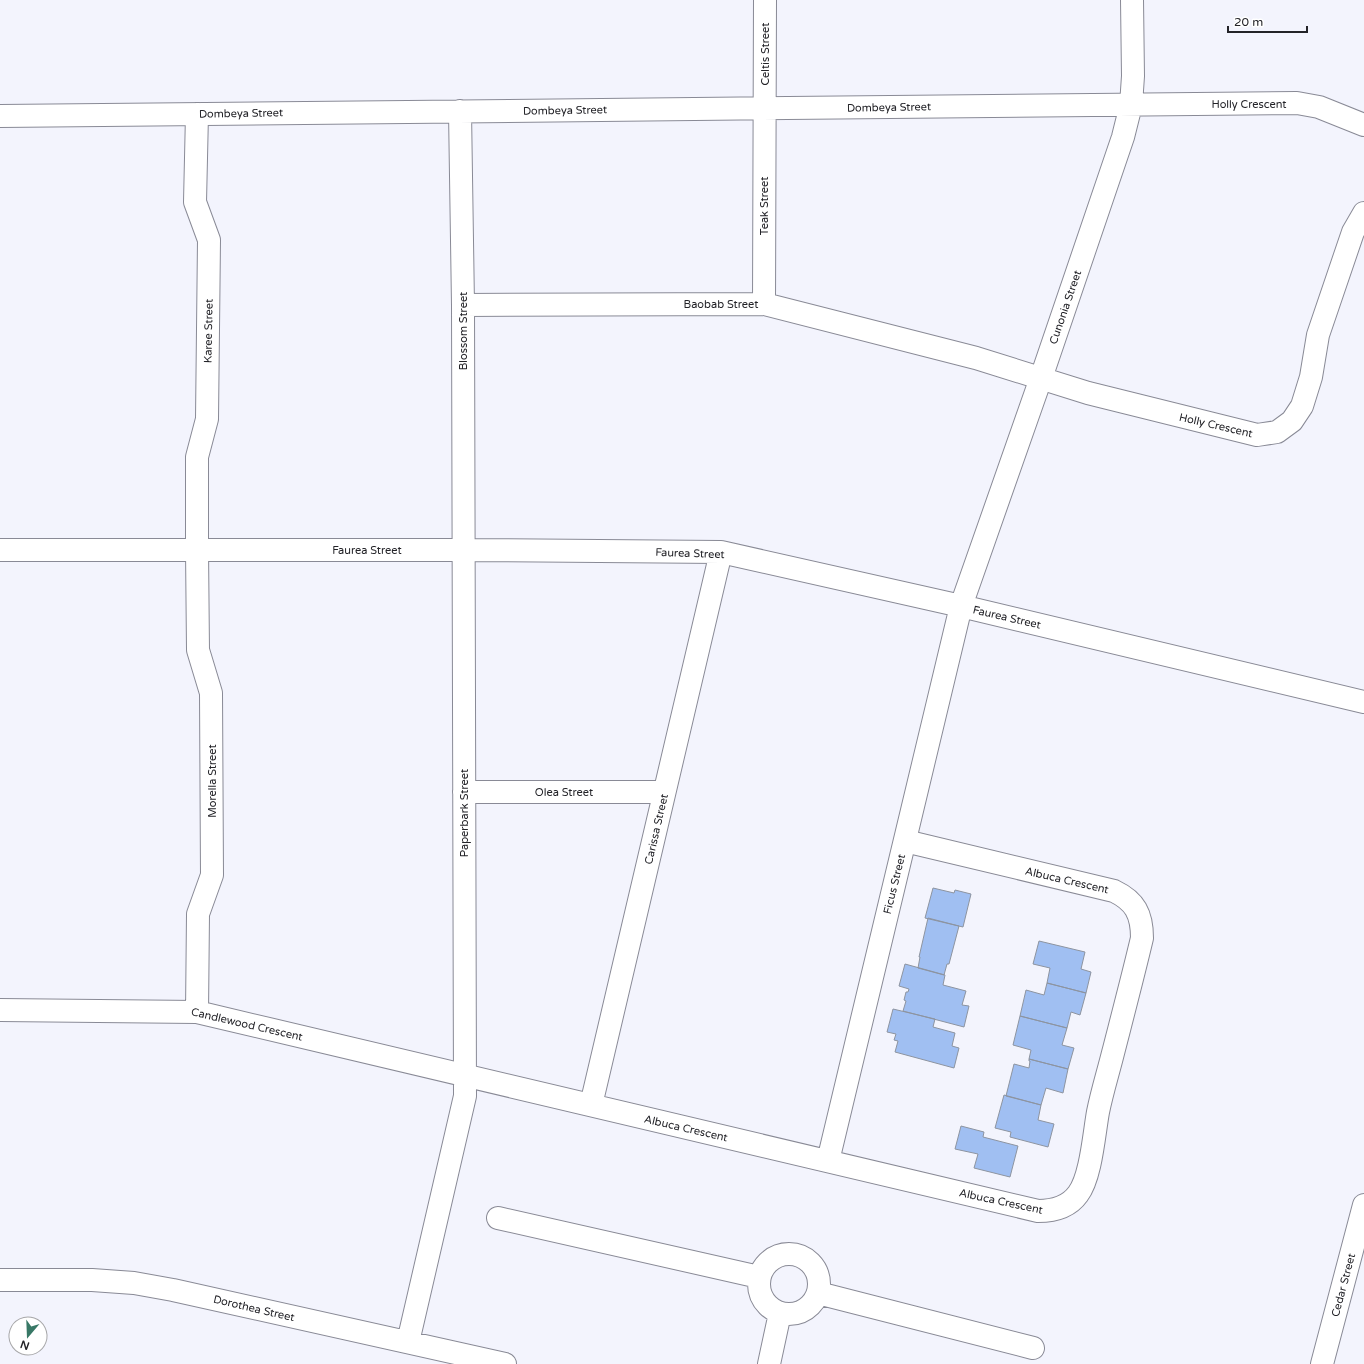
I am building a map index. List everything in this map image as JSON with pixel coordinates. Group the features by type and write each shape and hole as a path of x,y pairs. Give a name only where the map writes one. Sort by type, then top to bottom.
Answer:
{"street":[{"name":"Celtis Street","path":"764,108 765,0"},
{"name":"Cunonia Street","path":"961,606 1123,137 1130,105 1133,76 1132,0"},
{"name":"Holly Crescent","path":"1130,105 1308,104 1337,113 1364,125"},
{"name":"Dombeya Street","path":"0,116 1130,105"},
{"name":"Teak Street","path":"764,108 764,304"},
{"name":"Blossom Street","path":"460,111 463,305 463,550"},
{"name":"Karee Street","path":"197,114 195,202 210,240 207,419 197,457 197,550"},
{"name":"Holly Crescent","path":"1041,378 1088,393 1256,435 1277,432 1292,421 1302,406 1311,377 1318,335 1353,232 1364,213"},
{"name":"Baobab Street","path":"463,305 764,304 976,358 1041,378"},
{"name":"Faurea Street","path":"0,550 463,550 721,552 961,606 1364,702"},
{"name":"Morella Street","path":"197,550 198,650 211,693 212,875 198,914 197,1012"},
{"name":"Paperbark Street","path":"408,1342 465,1096 463,550"},
{"name":"Carissa Street","path":"591,1105 721,552"},
{"name":"Ficus Street","path":"828,1161 961,606"},
{"name":"Olea Street","path":"464,792 664,792"},
{"name":"Albuca Crescent","path":"465,1075 1038,1211 1049,1211 1060,1208 1070,1202 1078,1194 1083,1185 1090,1158 1098,1112 1142,938 1142,925 1138,913 1132,903 1124,896 1114,891 905,841"},
{"name":"Candlewood Crescent","path":"0,1010 197,1012 465,1075"},
{"name":"Cedar Street","path":"1322,1364 1364,1205"},
{"path":"498,1218 759,1277"},
{"path":"792,1253 803,1256 812,1263 818,1272 820,1283 814,1302 798,1313 789,1314 780,1313 770,1307 763,1299 759,1288 759,1277 764,1267 771,1259 781,1254 792,1253"},
{"name":"Dorothea Street","path":"0,1280 92,1280 134,1283 173,1290 505,1364"},
{"path":"818,1293 1032,1348"},
{"path":"768,1364 780,1313"}],"building":[{"path":"933,888 954,893 955,890 971,894 963,927 925,918"},
{"path":"928,918 959,926 949,964 947,964 944,975 918,968"},
{"path":"1039,941 1085,952 1081,969 1091,972 1086,993 1047,983 1050,968 1033,964"},
{"path":"905,964 945,975 943,985 966,991 962,1005 969,1006 964,1027 903,1011 906,1001 904,1000 906,992 908,992 909,989 899,986"},
{"path":"1047,983 1086,993 1080,1015 1071,1012 1067,1028 1020,1016 1026,990 1044,995"},
{"path":"893,1009 935,1019 933,1027 955,1033 952,1046 959,1048 954,1068 895,1052 898,1041 894,1040 896,1034 887,1032"},
{"path":"1020,1016 1067,1028 1062,1045 1074,1048 1068,1069 1029,1059 1031,1050 1013,1045"},
{"path":"1029,1059 1068,1069 1063,1093 1046,1088 1041,1105 1006,1096 1014,1064 1029,1068"},
{"path":"1004,1095 1041,1105 1038,1120 1054,1124 1048,1147 1010,1137 1011,1132 995,1128"},
{"path":"961,1126 984,1132 983,1137 1018,1146 1010,1177 974,1168 978,1154 955,1149"}]}
